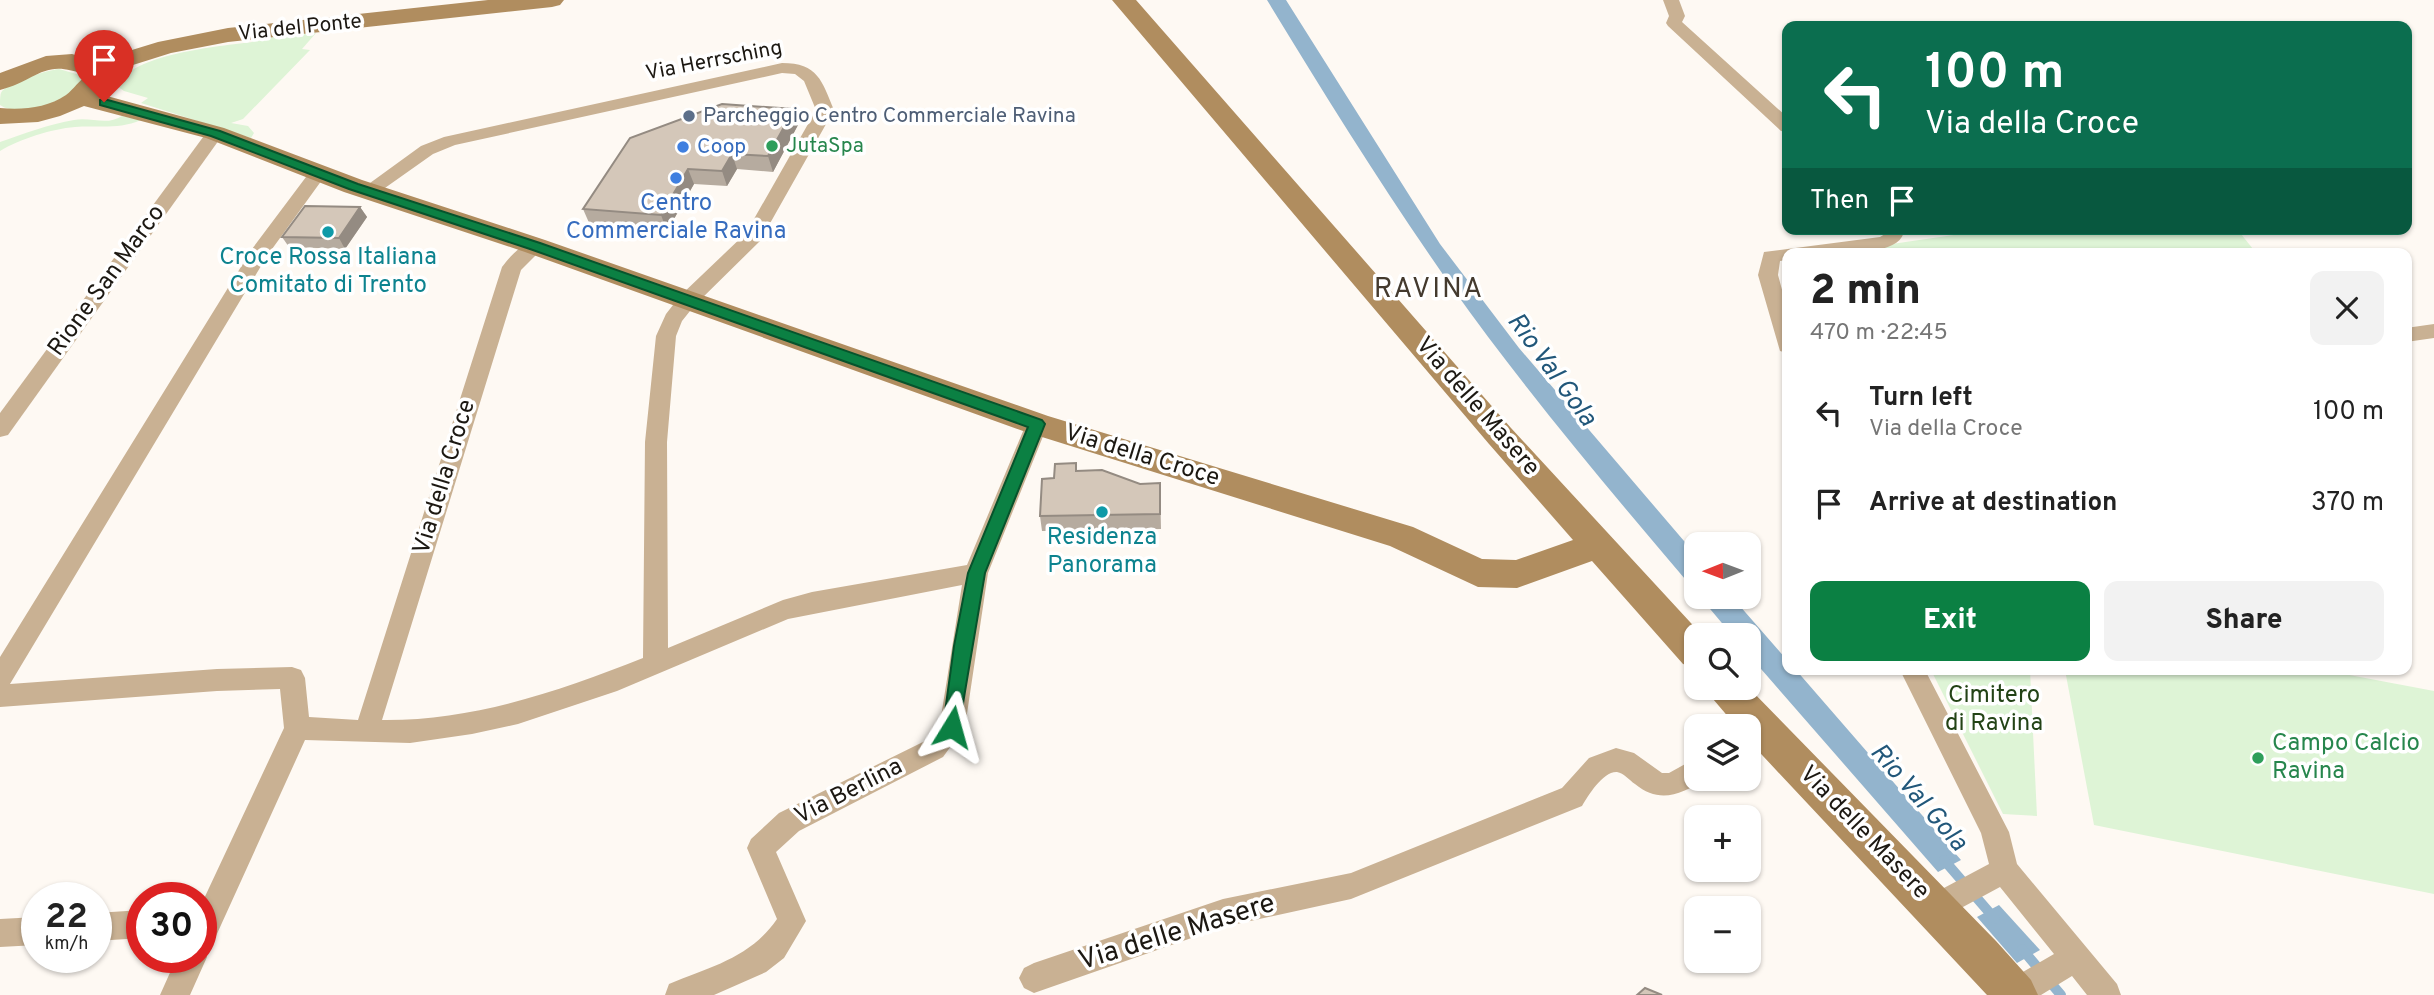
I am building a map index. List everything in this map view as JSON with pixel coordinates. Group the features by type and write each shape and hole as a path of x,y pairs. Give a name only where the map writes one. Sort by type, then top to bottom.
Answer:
{"street":[{"name":"Via del Ponte","path":"93,70 166,47 228,35 552,0"},
{"name":"Via delle Masere","path":"1124,0 1240,138 1684,640"},
{"path":"1671,0 1677,16 1674,23 1782,122"},
{"path":"0,83 19,72 51,63 74,62 93,70 94,78 90,87 78,97 44,113 0,116"},
{"name":"Via Herrsching","path":"368,191 426,150 450,141 782,68 806,71 825,110 753,237 687,301"},
{"name":"Via della Croce","path":"78,97 129,108 215,133 368,191 535,246 1037,424 1401,536 1478,573 1517,574 1598,545"},
{"name":"Rione San Marco","path":"0,429 215,133"},
{"path":"0,679 259,253 318,173"},
{"path":"1841,248 1885,243 1895,235"},
{"name":"Via della Croce","path":"370,718 512,267 535,246"},
{"path":"1782,255 1771,256 1768,275 1782,327"},
{"path":"656,663 656,442 666,336 673,319 687,301"},
{"path":"2412,334 2434,331"},
{"name":"Via Berlina","path":"680,995 756,962 774,948 792,921 761,848 789,822 934,749 952,727 962,646 976,573 1037,424"},
{"path":"297,728 423,731 500,718 611,681 793,608 976,573"},
{"path":"1915,675 1999,842 1970,889 2039,980 2106,995"},
{"path":"0,696 203,681 292,678 297,728 217,898"},
{"name":"Via delle Masere","path":"1761,737 1970,889 2039,980"},
{"name":"Via delle Masere","path":"1034,978 1223,913 1351,886 1572,797 1587,774 1601,763 1616,760 1631,765 1653,783 1670,785 1684,777"},
{"path":"0,933 21,932"},
{"path":"176,995 185,973"}],"green space":[{"path":"316,33 302,49 310,50 243,119 231,123 248,126 254,133 251,138 141,103 148,98 124,91 117,86 125,75 157,59 199,49 252,42 254,39"},
{"path":"59,69 80,75 82,80 67,95 32,109 9,109 0,105 1,93 10,85 36,74"},
{"path":"122,116 141,120 116,126 56,130 26,139 0,151 0,142 46,127 74,120 105,121"},
{"path":"1954,235 2242,235 2252,248 1864,248"},
{"name":"Cimitero di Ravina","path":"1934,675 2030,675 2037,816 2003,814"},
{"name":"Campo Calcio Ravina","path":"2066,675 2349,675 2434,691 2434,894 2094,825"}],"water":[{"path":"1267,0 1286,0 1440,244 1519,348 1684,541 1684,578 1601,479 1480,326 1357,145"},
{"path":"1710,609 1742,609 1755,623 1722,623"},
{"path":"1761,630 1782,654 1782,675 1800,675 1961,860 1938,872 1761,669"},
{"path":"1999,905 2040,950 2017,963 1977,917"}],"building":[{"name":"Centro Commerciale Ravina","path":"722,104 794,109 768,156 732,154 722,171 688,169 661,215 583,209 630,138"},
{"path":"305,206 360,207 339,238 282,237"},
{"name":"Residenza Panorama","path":"1076,463 1076,471 1102,470 1140,484 1160,483 1160,514 1040,516 1042,479 1054,478 1055,464"},
{"path":"1645,988 1662,995 1637,995"}],"waterway":[{"name":"Rio Val Gola","path":"1944,860 1995,919"},
{"name":"Rio Val Gola","path":"2022,949 2061,995"}],"place":[{"name":"Parcheggio Centro Commerciale Ravina","path":"689,116"},
{"name":"JutaSpa","path":"772,146"},
{"name":"Coop","path":"683,147"},
{"name":"Centro Commerciale Ravina","path":"676,178"},
{"name":"Croce Rossa Italiana Comitato di Trento","path":"328,232"},
{"name":"Residenza Panorama","path":"1102,512"},
{"name":"Campo Calcio Ravina","path":"2258,758"}],"district":[{"name":"RAVINA","path":"1429,290"}],"route":[{"path":"104,102 215,133 353,187 535,246 1037,424 976,573 962,646 952,727"}]}
